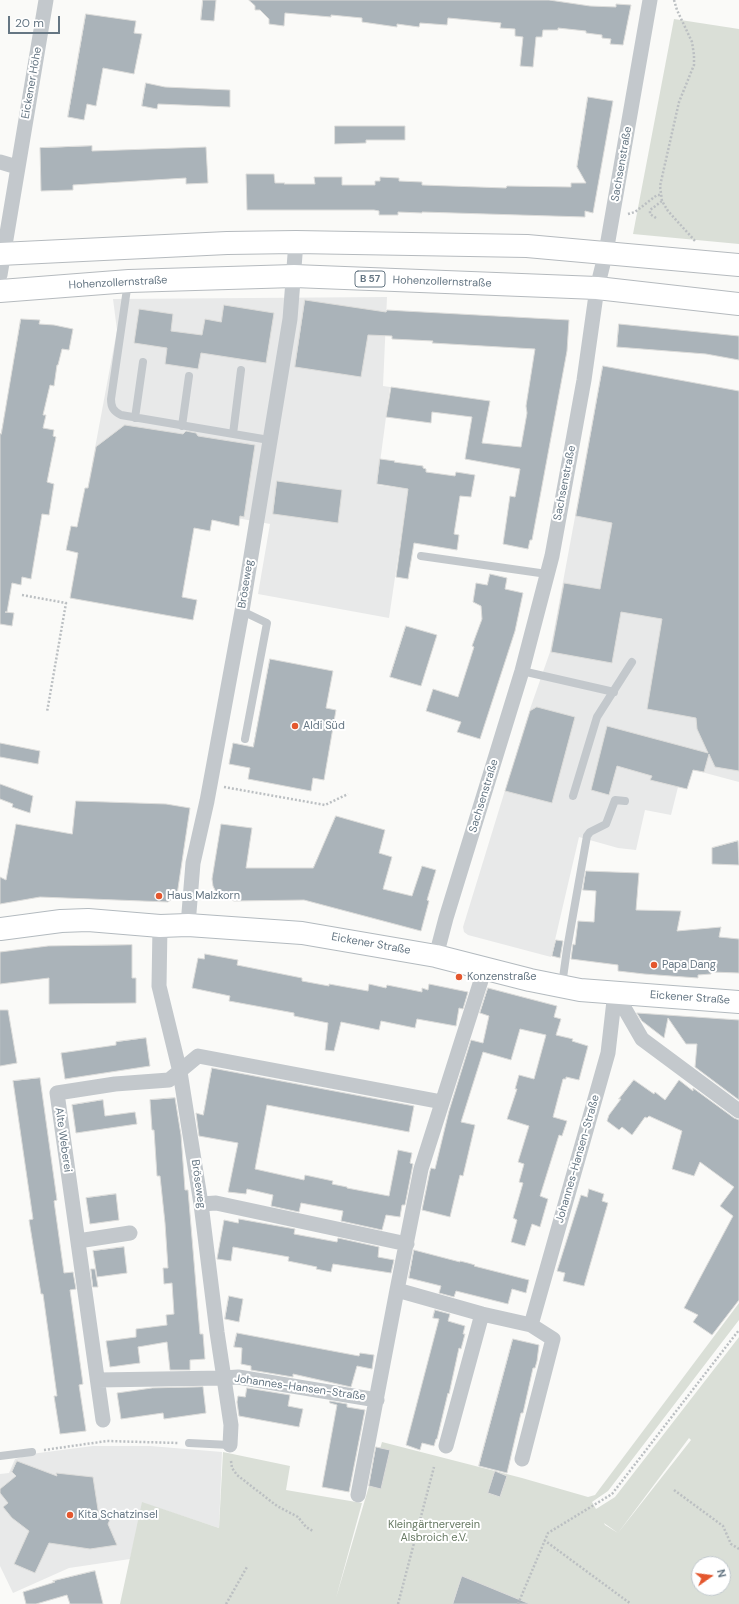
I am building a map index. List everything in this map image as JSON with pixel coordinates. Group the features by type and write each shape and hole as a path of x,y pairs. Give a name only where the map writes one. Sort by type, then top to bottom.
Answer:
{"main road":[{"path":"1,254 296,242 527,246 739,264"},
{"name":"Hohenzollernstraße","path":"0,291 129,281 294,276 597,288 739,304"},
{"name":"Eickener Straße","path":"0,929 61,921 88,920 160,926 188,925 302,933 436,956 530,980 580,990 739,1002"}],"street":[{"name":"Eickener Höhe","path":"0,275 1,254 46,0"},
{"name":"Sachsenstraße","path":"436,956 446,918 522,671 552,556 584,380 597,288 606,252 650,0"},
{"path":"0,162 17,167"},
{"name":"Bröseweg","path":"188,925 194,863 242,611 290,319 296,242"},
{"name":"Bröseweg","path":"160,926 159,986 180,1072 201,1204 223,1378 231,1425 229,1449"},
{"name":"Johannes-Hansen-Straße","path":"358,1496 421,1168 485,968"},
{"path":"615,992 642,1039 739,1111"},
{"name":"Johannes-Hansen-Straße","path":"531,1325 608,1053 615,992"},
{"path":"180,1072 198,1056 442,1102"},
{"name":"Alte Weberei","path":"103,1420 57,1093 115,1084 169,1080 180,1072"},
{"path":"201,1204 216,1203 407,1244"},
{"path":"78,1241 130,1233"},
{"path":"397,1290 482,1314 531,1325 553,1339 522,1459"},
{"path":"446,1446 482,1314"},
{"name":"Johannes-Hansen-Straße","path":"223,1378 238,1377 377,1400"},
{"path":"98,1380 223,1378"}],"lane":[{"path":"129,281 111,405 115,412 120,416 269,440"},
{"path":"135,418 143,362"},
{"path":"233,434 241,370"},
{"path":"182,426 189,376"},
{"path":"421,556 547,574"},
{"path":"242,611 267,623 245,739"},
{"path":"573,796 597,717 632,662"},
{"path":"522,671 614,692"},
{"path":"562,986 587,836 590,832 606,824 615,800 625,801"},
{"path":"189,1443 229,1449"},
{"path":"0,1456 32,1452"}],"path":[{"path":"674,0 692,42 694,65 679,102 660,186 662,201 668,211 697,242 696,260"},
{"path":"613,211 632,213 640,209 657,195 661,195"},
{"path":"656,218 650,214 650,210 662,201"},
{"path":"22,595 66,603 48,712"},
{"path":"210,785 325,805 348,794"},
{"path":"518,1604 548,1533 612,1494 739,1330"},
{"path":"32,1452 107,1441 189,1443"},
{"path":"229,1449 232,1468 237,1475 277,1506 298,1517 306,1527 314,1531"},
{"path":"398,1604 434,1467"},
{"path":"674,1490 723,1526 732,1544 739,1549"},
{"path":"544,1540 631,1604"},
{"path":"226,1604 247,1567"}],"shaded area":[{"path":"387,297 383,386 390,387 377,485 408,489 389,618 258,594 270,524 87,491 117,330 113,299"},
{"path":"603,366 739,391 739,782 683,767 671,815 645,810 636,850 618,848 579,837 551,957 468,935 464,932 463,927 530,709 550,652"},
{"name":"Kita Schatzinsel","path":"93,1446 150,1446 222,1452 219,1528 143,1503 130,1559 69,1568 13,1593 0,1566 0,1474 9,1473 15,1459 31,1454"}],"green space":[{"path":"674,19 739,29 739,244 633,234"},
{"name":"Kleingärtnerverein Alsbroich e.V.","path":"739,1303 739,1320 608,1491 592,1502 596,1509 615,1497 739,1337 739,1604 120,1604 142,1502 219,1528 223,1452 290,1466 286,1490 362,1503 336,1598 382,1442 522,1478 588,1497 595,1495","holes":["689,1438 691,1440 618,1533"]}],"building":[{"path":"203,0 216,0 214,21 201,20"},
{"path":"249,0 549,0 590,6 616,7 616,4 631,5 623,45 610,44 611,39 602,38 602,35 586,33 586,31 558,28 558,30 543,30 542,37 536,37 533,67 520,66 523,37 515,36 515,29 500,28 501,23 448,18 447,25 420,23 419,27 397,24 397,27 362,22 362,18 285,13 284,26 269,24 269,19 260,10 255,10 255,6"},
{"path":"86,14 136,21 134,33 142,34 134,74 103,68 96,106 87,104 84,120 68,117"},
{"path":"146,83 165,87 230,90 230,107 158,104 157,109 142,106"},
{"path":"588,97 613,101 593,213 585,211 585,217 422,212 398,212 398,215 379,215 379,211 374,210 247,210 246,174 274,174 275,183 285,183 284,184 315,184 314,177 342,177 342,185 375,185 375,181 380,181 380,177 399,178 399,181 422,182 422,185 506,188 507,186 571,187 571,183 586,183 577,167"},
{"path":"335,126 405,126 405,140 366,140 366,143 335,144"},
{"path":"92,146 92,151 206,147 208,183 186,184 186,178 73,185 73,190 41,191 40,148"},
{"path":"305,300 386,312 387,310 569,320 567,351 532,540 530,540 528,549 503,544 510,496 515,497 520,469 465,459 472,417 432,412 431,423 386,417 391,387 490,401 482,443 521,447 535,349 432,343 433,341 392,339 392,336 368,335 361,377 295,367"},
{"path":"224,305 274,313 266,363 201,353 198,369 165,364 167,348 134,343 139,309 173,314 171,331 202,335 205,319 221,322"},
{"path":"21,319 40,320 39,324 73,329 69,350 62,349 57,365 54,386 50,385 43,415 46,415 43,428 54,430 53,436 56,437 47,482 54,484 49,515 42,514 31,579 22,577 21,585 12,583 7,612 5,612 14,613 12,626 0,624 0,433 1,434"},
{"path":"619,324 739,336 739,360 706,354 617,347"},
{"path":"603,366 739,391 739,771 715,767 709,754 704,772 693,770 687,789 650,780 652,776 617,766 609,795 591,790 607,726 708,753 697,729 696,718 647,709 662,619 621,612 612,663 551,652 564,583 600,589 612,523 576,516"},
{"path":"125,425 183,434 186,431 196,433 198,436 255,445 244,517 240,516 239,526 212,520 210,531 194,528 182,597 197,600 193,620 70,598 78,553 66,550 71,526 77,527 85,488 88,488 96,447"},
{"path":"380,459 423,466 423,468 426,469 426,472 455,476 456,472 475,475 471,497 460,496 454,534 459,535 457,550 414,543 408,579 396,577 408,489 377,484"},
{"path":"277,481 342,490 338,523 273,514"},
{"path":"490,574 507,578 505,589 523,593 515,631 480,739 457,732 461,722 426,711 433,689 458,697 474,647 472,646 482,619 481,606 473,602 476,583 487,585"},
{"path":"406,626 437,635 421,686 390,677"},
{"name":"Aldi Süd","path":"270,659 333,671 326,708 336,710 324,780 313,778 311,791 248,779 250,768 229,764 233,743 253,747"},
{"path":"537,707 575,717 552,803 505,791 530,711"},
{"path":"0,743 40,751 38,764 0,757"},
{"path":"0,784 33,796 30,813 12,807 13,804 0,799"},
{"path":"76,801 166,804 190,808 177,895 168,902 40,897 0,904 0,877 6,880 16,824 72,834"},
{"path":"336,816 385,830 379,853 392,857 383,889 412,896 422,866 436,870 427,900 429,901 421,931 304,900 234,901 217,894 213,886 212,879 221,824 252,828 246,868 313,868"},
{"path":"738,841 739,865 712,864 712,848"},
{"path":"586,871 639,873 636,910 681,911 677,931 721,927 719,937 739,939 739,973 711,972 711,974 698,975 698,978 644,974 618,971 618,965 571,959 573,944 575,945 578,921 594,922 596,891 583,890"},
{"path":"556,940 563,941 560,958 552,956"},
{"path":"132,945 132,978 136,978 136,1003 49,1004 49,978 0,984 0,952 48,946"},
{"path":"205,954 238,960 237,965 302,978 302,981 329,986 329,984 368,991 369,984 386,988 387,985 422,992 422,988 428,990 429,984 468,992 463,1009 459,1008 456,1026 417,1019 415,1028 381,1021 379,1030 341,1022 334,1051 325,1050 328,1023 294,1016 294,1013 229,1001 230,996 192,988 198,958 204,959"},
{"path":"488,988 557,1006 554,1017 561,1019 556,1035 573,1039 572,1041 588,1046 579,1080 566,1077 566,1079 563,1079 553,1117 567,1121 562,1136 559,1135 540,1196 548,1199 540,1227 532,1224 525,1246 511,1242 517,1220 513,1218 523,1183 519,1182 524,1164 518,1162 529,1126 507,1119 517,1089 515,1089 519,1075 534,1079 546,1035 520,1029 511,1060 483,1052 461,1122 475,1125 463,1176 460,1175 450,1217 422,1210 430,1171 431,1168 435,1169 449,1111 471,1040 483,1043 489,1016 480,1013"},
{"path":"0,1010 8,1010 17,1063 0,1066"},
{"path":"637,1013 739,1020 739,1100 695,1067 697,1044 686,1044 668,1018 664,1038 642,1021"},
{"path":"146,1038 150,1066 65,1079 61,1053 116,1045 116,1042"},
{"path":"212,1068 414,1106 409,1132 267,1105 255,1169 304,1180 305,1175 333,1181 332,1184 347,1188 389,1196 398,1150 412,1153 410,1163 413,1164 405,1205 402,1205 400,1217 386,1215 382,1230 341,1221 343,1211 301,1203 299,1212 271,1206 273,1195 247,1189 246,1194 228,1192 238,1143 199,1136 196,1113 203,1115"},
{"path":"40,1078 57,1200 54,1201 64,1273 73,1272 76,1289 70,1290 83,1384 79,1385 86,1431 60,1434 54,1396 57,1396 43,1294 41,1294 29,1220 33,1219 13,1081"},
{"path":"634,1080 654,1094 655,1092 665,1100 679,1080 693,1091 693,1088 734,1118 739,1120 739,1300 712,1335 693,1322 698,1315 684,1308 733,1216 720,1206 734,1187 700,1162 694,1176 672,1169 682,1131 649,1116 647,1118 645,1117 632,1135 622,1127 619,1130 607,1121 609,1115 621,1099 619,1099"},
{"path":"175,1098 181,1135 185,1190 188,1190 200,1334 203,1334 205,1359 190,1360 190,1370 170,1370 167,1342 138,1347 140,1363 110,1367 106,1341 136,1337 136,1329 167,1325 166,1315 174,1314 172,1283 164,1284 163,1268 168,1268 165,1223 160,1176 157,1176 154,1130 152,1130 150,1100"},
{"path":"103,1100 105,1116 135,1112 137,1124 76,1133 72,1105"},
{"path":"589,1189 604,1194 602,1201 608,1203 584,1286 563,1281 565,1273 557,1271 581,1195 587,1197"},
{"path":"116,1194 119,1220 90,1224 86,1198"},
{"path":"239,1219 295,1229 294,1234 337,1242 338,1238 379,1247 378,1257 394,1260 391,1273 333,1264 331,1272 316,1269 317,1267 288,1261 289,1257 233,1247 231,1261 217,1259 224,1220 238,1223"},
{"path":"124,1247 127,1273 97,1277 93,1251"},
{"path":"414,1250 529,1280 526,1293 512,1289 508,1304 456,1291 454,1297 439,1293 441,1286 409,1278"},
{"path":"91,1269 95,1269 98,1287 93,1287"},
{"path":"229,1296 243,1299 239,1322 225,1319"},
{"path":"435,1310 450,1314 448,1321 465,1326 463,1334 465,1334 461,1349 459,1348 437,1439 434,1446 422,1443 420,1450 406,1445 439,1319 433,1318"},
{"path":"237,1333 359,1356 360,1353 374,1355 372,1369 357,1366 351,1387 293,1374 293,1377 251,1370 251,1366 241,1364 242,1348 234,1347"},
{"path":"513,1339 539,1345 537,1361 535,1368 533,1368 507,1473 479,1466"},
{"path":"203,1387 206,1413 164,1419 163,1413 121,1419 117,1393 152,1388"},
{"path":"247,1388 290,1395 288,1406 303,1409 299,1427 239,1416 237,1402 238,1396 245,1397"},
{"path":"330,1401 347,1404 347,1407 365,1410 349,1492 322,1487 337,1405 330,1403"},
{"path":"376,1447 390,1450 381,1489 369,1486"},
{"path":"17,1461 57,1476 56,1473 93,1477 99,1516 112,1515 108,1524 117,1545 90,1549 49,1543 35,1573 14,1564 29,1531 12,1518 3,1507 8,1503 0,1493 0,1489 16,1476 12,1472"},
{"path":"495,1471 507,1476 500,1497 488,1493"},
{"path":"95,1571 103,1604 70,1604 67,1595 36,1604 26,1604 23,1592 55,1582 53,1581"},
{"path":"462,1576 530,1604 453,1604"}],"place":[{"name":"Aldi Süd","path":"295,726"},
{"name":"Haus Malzkorn","path":"159,896"},
{"name":"Papa Dang","path":"654,965"},
{"name":"Konzenstraße","path":"459,977"},
{"name":"Kita Schatzinsel","path":"70,1515"}]}
